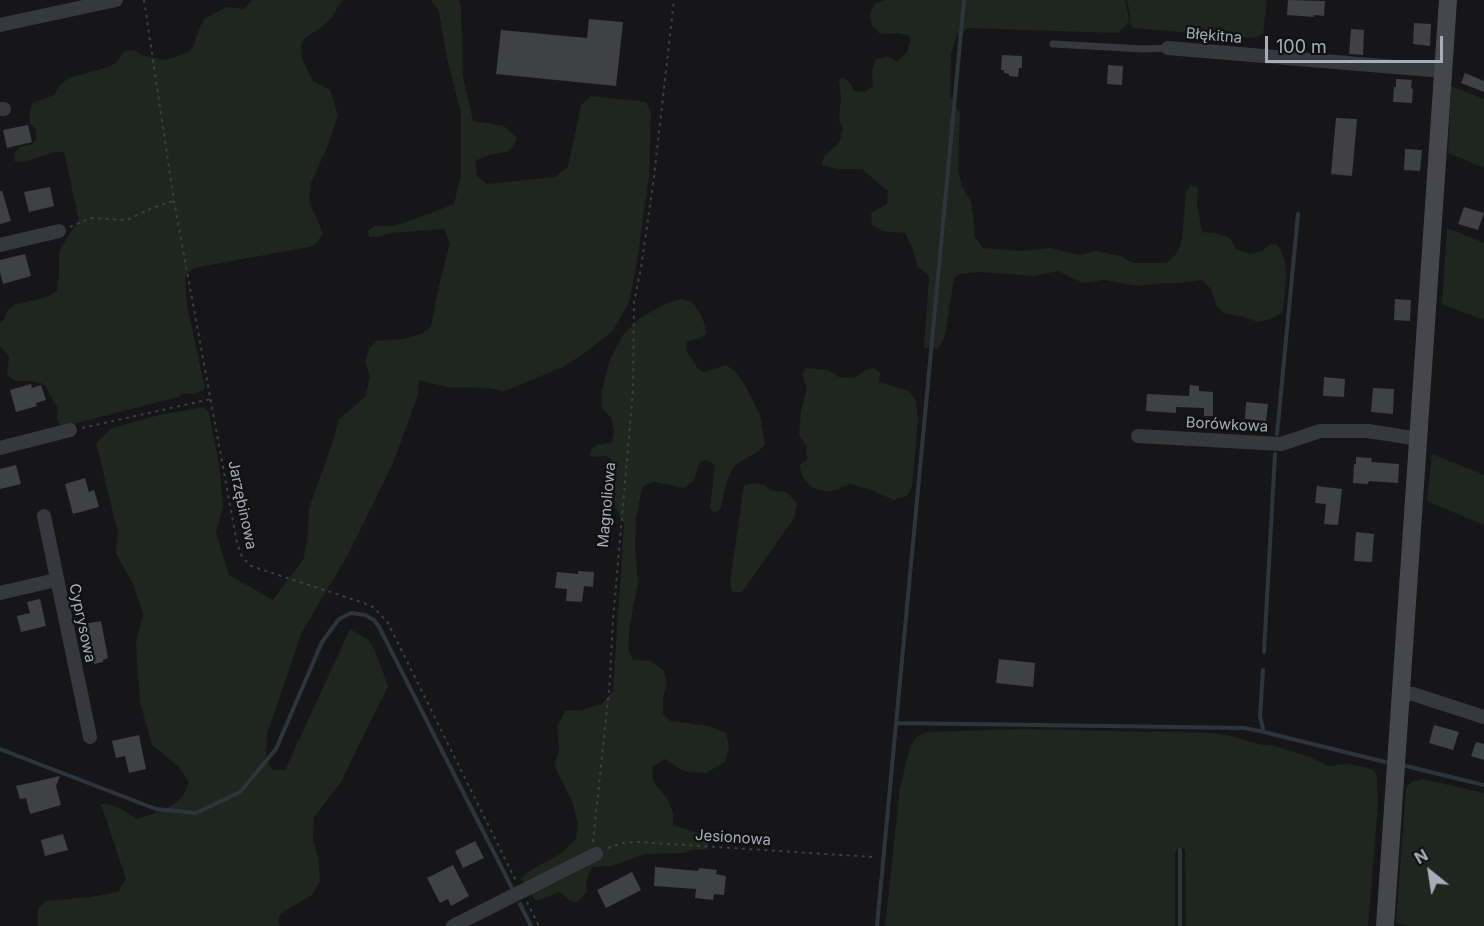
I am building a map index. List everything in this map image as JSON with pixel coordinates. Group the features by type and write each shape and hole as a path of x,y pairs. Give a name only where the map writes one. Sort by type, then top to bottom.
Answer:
{"street":[{"path":"0,25 116,0"},
{"path":"1385,926 1448,0"},
{"name":"Błękitna","path":"1168,48 1443,71"},
{"path":"0,245 59,231"},
{"path":"0,448 70,430"},
{"name":"Borówkowa","path":"1138,436 1281,444 1320,431 1368,431 1419,439"},
{"name":"Cyprysowa","path":"44,516 90,737"},
{"path":"0,593 56,580"},
{"path":"1401,694 1413,694 1484,717"},
{"path":"453,926 596,854"}],"lane":[{"name":"Błękitna","path":"1053,44 1143,49 1168,48"}],"path":[{"name":"Jarzębinowa","path":"144,0 174,201 237,543 242,557 251,566 374,607 388,623 539,926"},
{"name":"Magnoliowa","path":"596,854 593,846 610,680 633,390 634,302 654,177 674,0"},
{"path":"59,231 91,218 127,220 174,201"},
{"path":"70,430 211,399"},
{"name":"Jesionowa","path":"596,854 622,843 638,842 872,857"}],"shaded area":[{"path":"252,0 342,0 332,17 305,38 301,45 302,59 313,81 330,90 338,115 311,183 309,202 323,234 314,246 194,268 185,276 187,305 205,389 195,394 184,393 178,397 73,424 60,425 57,418 58,409 46,387 41,383 31,381 15,381 7,375 9,356 0,346 0,323 7,311 14,305 47,297 57,291 59,251 79,221 64,152 54,152 24,162 14,161 15,152 21,146 31,145 36,139 36,130 30,123 33,103 54,95 60,85 69,78 116,63 124,51 134,50 142,55 166,60 189,52 204,19 226,7 244,9"},
{"path":"431,0 459,0 463,76 473,121 504,126 517,138 510,151 475,161 477,176 487,184 555,177 568,167 581,105 591,96 646,102 651,113 649,176 629,303 612,332 583,354 565,366 505,391 447,387 419,380 418,395 393,463 349,553 302,632 267,734 266,759 272,770 285,770 350,629 369,640 388,686 341,782 314,817 313,838 318,857 320,881 312,895 280,914 278,923 280,926 38,926 38,909 46,901 118,892 126,879 101,804 120,808 137,819 163,811 182,798 189,782 179,767 152,745 140,702 136,644 143,613 133,584 116,553 118,533 96,443 112,428 159,415 204,407 209,413 219,464 223,507 216,532 229,575 273,600 304,558 309,508 339,419 366,396 370,376 365,362 370,347 377,341 403,339 421,334 431,327 450,243 444,229 389,233 380,237 369,237 368,230 375,226 394,226 454,204 461,175 461,112 447,59 439,11"},
{"path":"886,0 1125,0 1129,20 1118,33 968,28 956,37 951,54 950,96 960,112 958,170 962,186 971,202 974,236 983,248 1021,251 1050,248 1079,255 1096,251 1120,256 1134,263 1167,263 1177,253 1182,240 1186,192 1191,185 1198,187 1197,203 1202,232 1230,238 1236,249 1250,254 1262,251 1269,245 1275,244 1280,248 1285,261 1286,278 1283,312 1258,322 1223,313 1216,304 1211,289 1202,280 1137,286 1104,280 1083,283 1058,271 1034,276 979,272 959,274 954,278 945,336 938,349 924,348 929,276 917,266 914,252 905,233 882,231 872,225 871,213 887,204 888,191 862,169 838,169 821,165 825,155 837,145 841,138 843,128 839,120 841,97 839,80 843,78 850,82 854,91 864,92 873,86 872,72 876,59 889,57 897,62 907,52 910,36 899,33 880,34 872,25 870,14 875,3"},
{"path":"1127,0 1267,0 1263,34 1253,38 1133,28 1130,23"},
{"path":"1451,86 1484,99 1484,168 1448,153"},
{"path":"1447,228 1484,243 1484,320 1442,304"},
{"path":"681,299 692,302 702,316 707,334 687,342 686,350 698,369 704,372 726,365 736,372 760,415 765,444 759,451 735,465 727,480 720,510 714,513 710,509 715,465 706,460 700,462 694,480 685,488 655,482 642,488 636,520 635,549 638,583 628,648 633,660 651,661 663,670 667,682 663,714 670,721 708,726 726,733 729,747 725,762 706,773 683,771 665,759 652,767 653,781 667,798 673,812 673,825 711,835 707,849 691,850 685,853 645,854 611,866 592,867 586,881 587,892 576,903 560,892 536,901 521,879 526,873 562,853 576,839 578,823 572,801 554,765 559,751 557,726 565,711 582,710 602,704 613,691 624,524 615,507 615,475 611,459 606,456 590,456 591,449 597,445 612,443 614,431 611,418 602,408 602,390 610,359 623,335 641,317"},
{"path":"806,368 828,370 839,377 855,378 864,371 874,368 880,373 879,382 909,391 916,401 918,420 912,487 907,496 893,500 872,490 850,484 833,491 824,491 811,487 802,476 800,465 807,459 806,446 799,435 801,411 807,388 802,374"},
{"path":"1432,454 1484,475 1484,525 1427,501"},
{"path":"754,483 765,485 770,490 786,492 797,503 794,518 742,592 732,592 730,583 744,486"},
{"path":"1021,729 1213,733 1275,746 1310,757 1328,766 1349,764 1373,770 1377,775 1378,804 1368,926 1186,926 1185,850 1178,848 1175,853 1175,926 885,926 900,788 910,747 916,737 926,732"},
{"path":"1422,779 1484,793 1484,926 1408,926 1396,923 1406,788 1411,782"}],"building":[{"path":"1288,0 1325,1 1324,16 1287,15"},
{"path":"589,19 623,22 616,86 496,74 501,30 587,38"},
{"path":"1414,23 1431,24 1430,46 1413,44"},
{"path":"1351,29 1364,30 1363,55 1349,54"},
{"path":"1002,55 1022,56 1022,68 1019,68 1018,77 1009,76 1001,70"},
{"path":"1108,65 1123,66 1122,85 1107,84"},
{"path":"1465,73 1484,81 1484,92 1461,83"},
{"path":"1396,79 1412,80 1412,103 1393,102"},
{"path":"1336,118 1357,119 1352,176 1331,174"},
{"path":"28,125 32,142 7,148 3,130"},
{"path":"1405,149 1422,150 1420,171 1404,170"},
{"path":"50,187 54,206 29,212 24,192"},
{"path":"0,191 2,191 11,221 0,224"},
{"path":"1464,207 1484,213 1478,230 1458,224"},
{"path":"25,254 31,276 3,284 0,260"},
{"path":"1395,299 1411,300 1410,321 1394,320"},
{"path":"1324,377 1345,379 1344,397 1323,396"},
{"path":"31,384 32,388 41,385 46,400 36,403 37,406 16,412 10,390"},
{"path":"1190,385 1199,386 1199,391 1213,392 1213,416 1204,416 1204,408 1176,407 1176,413 1146,411 1147,394 1189,396"},
{"path":"1373,388 1394,389 1393,414 1371,412"},
{"path":"1246,402 1268,404 1266,421 1245,419"},
{"path":"1356,457 1372,458 1371,462 1399,464 1398,483 1369,481 1368,484 1353,483"},
{"path":"16,465 21,484 0,489 0,469"},
{"path":"85,478 89,492 94,490 99,507 73,514 65,484"},
{"path":"1317,486 1342,489 1338,525 1324,524 1326,504 1315,503"},
{"path":"1356,532 1374,534 1372,562 1354,561"},
{"path":"578,571 594,572 593,587 584,586 582,602 566,601 567,589 555,588 557,572 578,574"},
{"path":"40,599 46,626 21,632 17,616 30,613 27,602"},
{"path":"101,621 108,658 94,664 90,658 84,624"},
{"path":"999,659 1035,663 1033,687 996,683"},
{"path":"1434,725 1459,732 1453,750 1429,743"},
{"path":"139,735 146,769 129,773 125,756 116,758 112,741"},
{"path":"1476,742 1484,744 1484,760 1471,756"},
{"path":"60,776 56,786 61,805 30,814 26,798 20,799 16,786"},
{"path":"63,834 68,850 45,856 41,840"},
{"path":"475,841 484,858 463,868 455,851"},
{"path":"453,865 469,896 451,906 448,899 440,903 427,878"},
{"path":"655,867 698,871 699,868 717,870 716,874 726,876 724,895 714,894 713,900 695,898 696,889 654,886"},
{"path":"632,872 641,890 606,908 597,890"}],"waterway":[{"path":"877,926 964,0"},
{"path":"1277,434 1298,214"},
{"path":"1264,652 1275,454"},
{"path":"0,749 156,809 196,813 240,792 276,749 322,642 339,619 351,613 365,615 374,620 379,627 513,890"},
{"path":"1263,670 1260,717 1264,732"},
{"path":"897,723 1244,728 1385,762"},
{"path":"1406,766 1484,785"},
{"path":"1180,850 1180,926"},
{"path":"520,904 531,926"}]}
